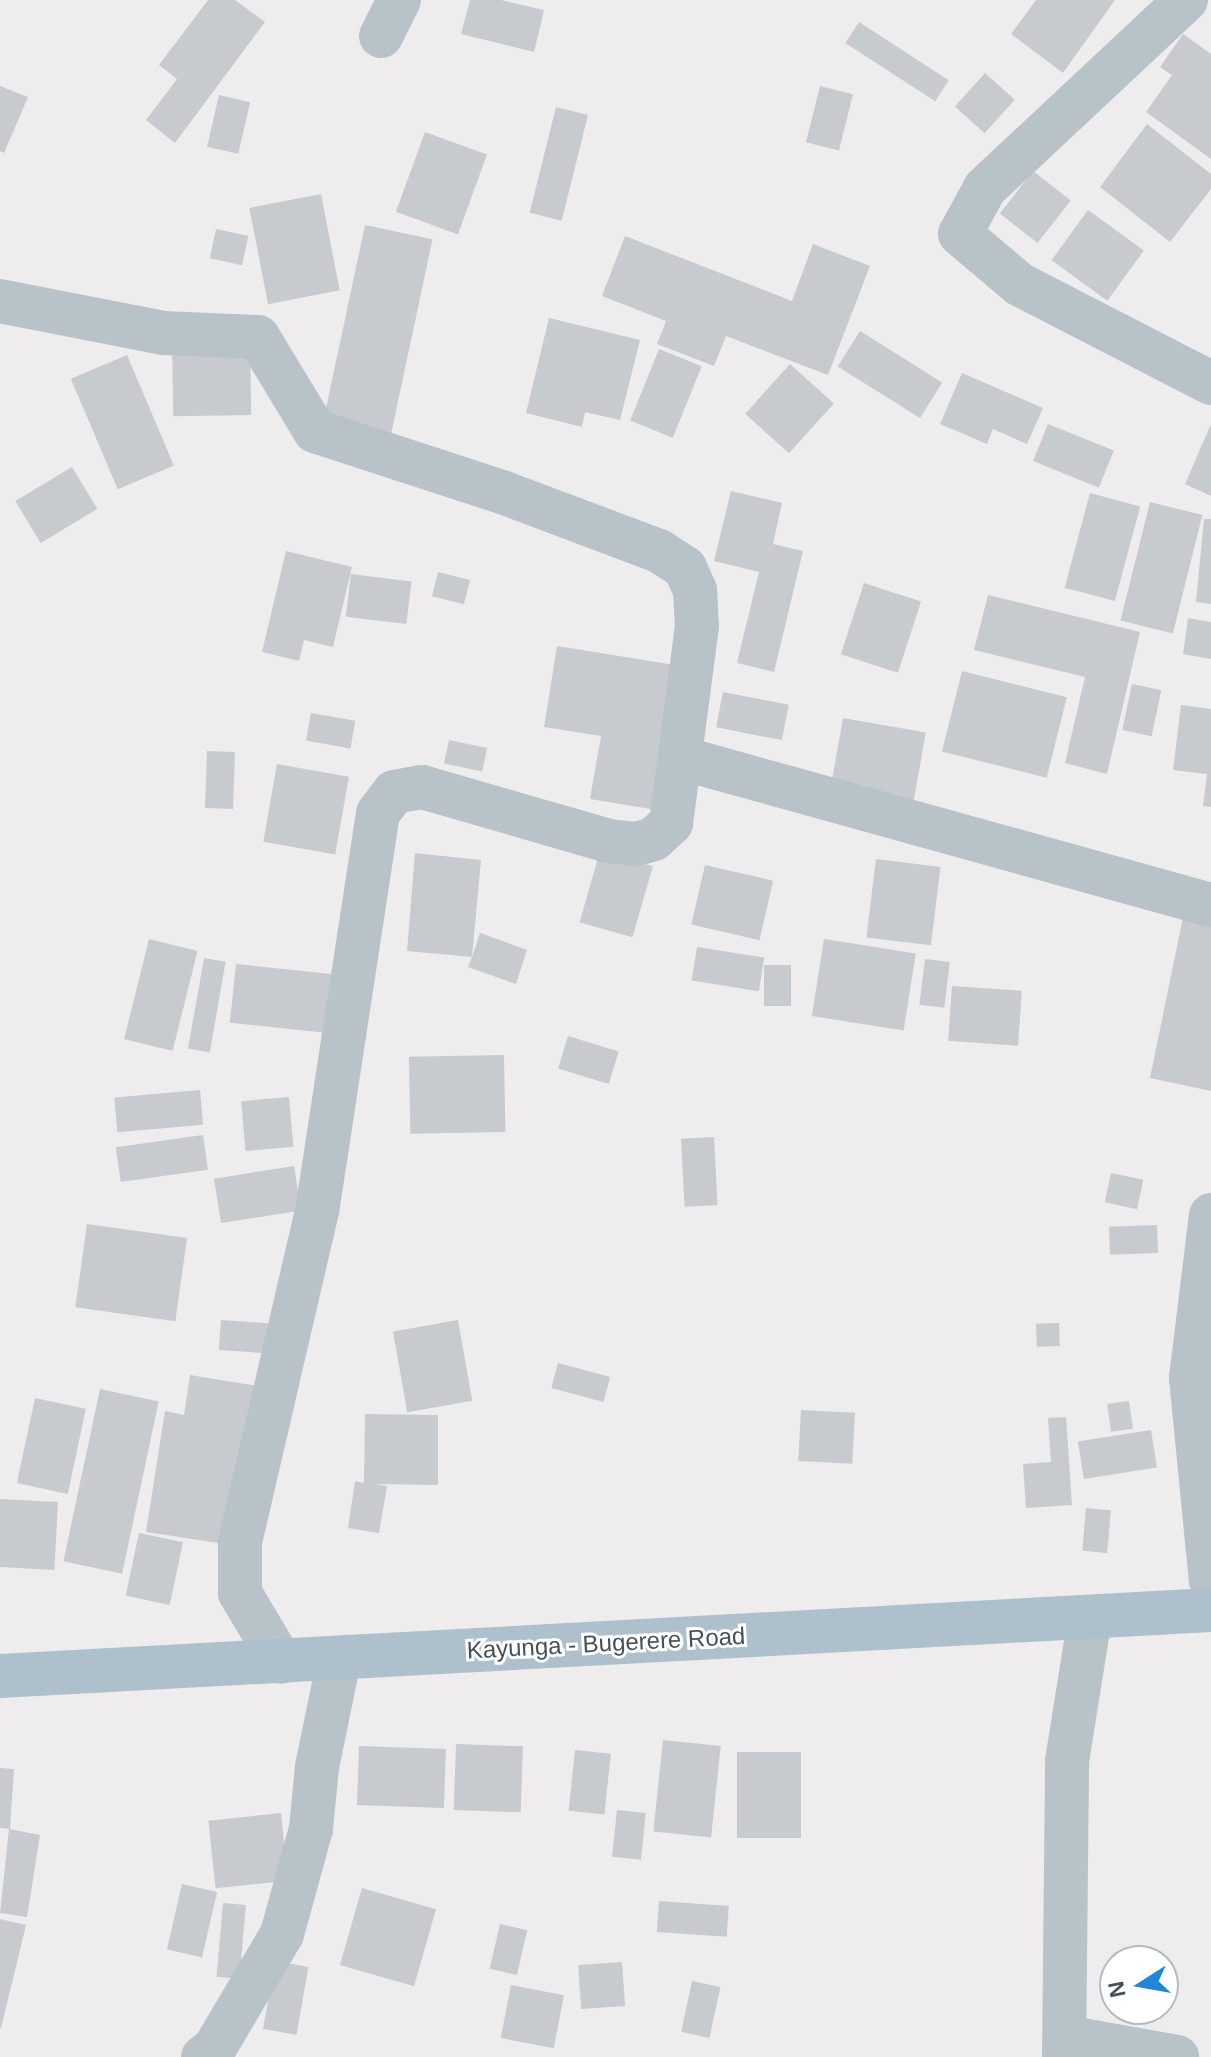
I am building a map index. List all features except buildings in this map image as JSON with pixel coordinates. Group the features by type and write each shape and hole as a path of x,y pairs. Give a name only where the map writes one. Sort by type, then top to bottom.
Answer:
{"main road":[{"name":"Kayunga - Bugerere Road","path":"0,1676 339,1660 575,1643 1211,1610"}],"street":[{"path":"1186,0 985,188 960,234 1019,284 1211,383"},
{"path":"0,301 163,333 258,337 315,431 517,497 659,551 685,568 695,590 697,626 671,823 654,839 636,844 609,841 422,787 394,792 378,813 317,1211 240,1543 240,1593 281,1662"},
{"path":"681,758 1211,905"},
{"path":"1211,1215 1191,1378 1211,1581"},
{"path":"1090,1618 1067,1761 1064,2047 1177,2057"},
{"path":"203,2057 214,2049 282,1934 311,1829 317,1767 339,1660"}]}
